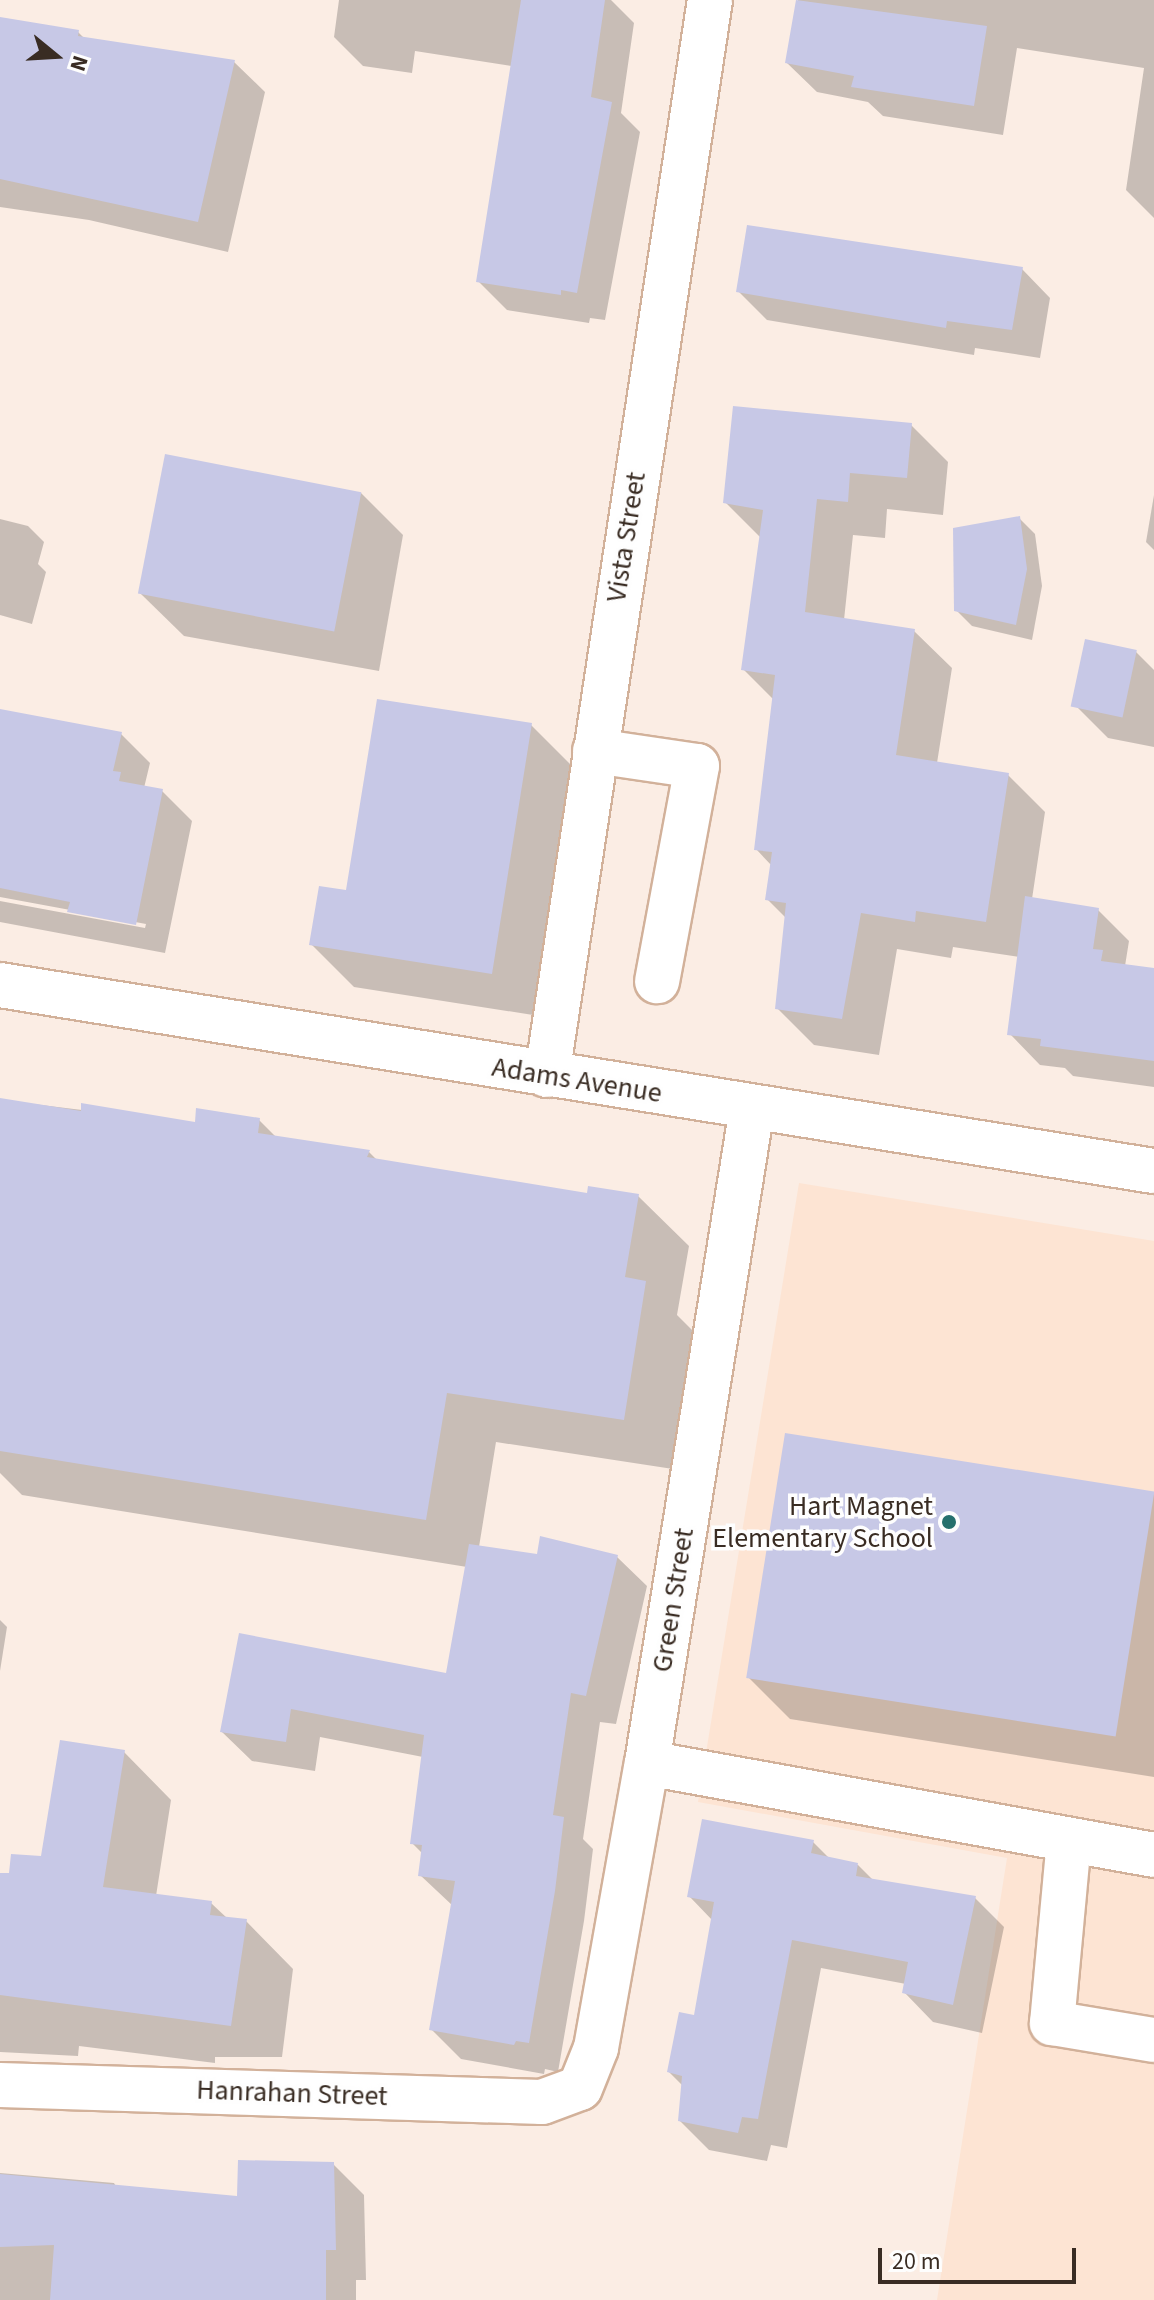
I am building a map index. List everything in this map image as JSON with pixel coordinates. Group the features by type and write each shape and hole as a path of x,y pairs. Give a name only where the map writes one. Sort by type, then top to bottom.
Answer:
{"street":[{"name":"Vista Street","path":"547,1075 710,0"},
{"path":"595,751 697,766 657,981"},
{"name":"Adams Avenue","path":"0,985 1154,1171"},
{"name":"Green Street","path":"580,2088 596,2048 647,1763 752,1108"},
{"path":"647,1763 1154,1855"},
{"path":"1069,1840 1052,2023 1154,2040"},
{"name":"Hanrahan Street","path":"0,2085 542,2102 580,2088"}],"shaded area":[{"name":"Hart Magnet Elementary School","path":"799,1183 1154,1241 1154,2300 937,2300 1007,1858 698,1802"}],"building":[{"path":"521,0 605,0 591,97 612,102 577,293 561,290 561,295 476,282"},
{"path":"796,0 987,26 974,106 851,87 854,76 785,63"},
{"path":"0,17 79,30 78,36 235,60 198,222 0,179"},
{"path":"747,225 1023,267 1012,330 947,321 946,328 736,292"},
{"path":"733,406 912,423 907,478 850,473 848,502 817,499 805,612 915,629 896,755 1009,773 986,922 916,911 915,922 861,913 842,1019 775,1009 786,903 765,900 772,852 754,850 775,675 741,670 763,510 723,503"},
{"path":"165,454 361,492 334,632 138,593"},
{"path":"1020,516 1027,569 1016,625 954,611 953,528"},
{"path":"1085,639 1137,650 1122,718 1071,706"},
{"path":"377,699 532,723 492,974 309,945 319,886 346,890"},
{"path":"0,709 122,732 113,771 121,772 119,781 163,789 136,925 67,912 70,902 0,888"},
{"path":"1025,896 1099,908 1093,949 1103,950 1101,961 1154,968 1154,1061 1040,1046 1041,1039 1007,1035"},
{"path":"0,1098 81,1111 81,1103 195,1122 196,1108 260,1118 258,1133 370,1150 367,1157 587,1193 588,1186 639,1194 625,1277 646,1281 624,1420 447,1393 426,1520 0,1451"},
{"path":"785,1433 1154,1491 1116,1736 746,1678"},
{"path":"540,1536 618,1555 586,1696 571,1693 553,1815 564,1817 555,1891 529,2043 516,2041 514,2045 429,2030 455,1881 418,1876 422,1845 410,1844 424,1735 291,1709 286,1742 220,1732 239,1633 446,1673 469,1544 537,1554"},
{"path":"60,1740 125,1750 103,1887 212,1901 210,1915 247,1919 231,2026 0,1995 0,1873 9,1873 11,1854 41,1856"},
{"path":"702,1819 814,1840 811,1853 858,1863 856,1876 976,1896 953,2005 902,1993 908,1962 792,1940 758,2119 742,2117 738,2133 678,2121 682,2076 667,2072 679,2012 694,2015 714,1902 687,1897"},
{"path":"238,2160 334,2162 336,2250 326,2250 326,2300 50,2300 54,2245 0,2247 0,2174 237,2196"}],"place":[{"name":"Hart Magnet Elementary School","path":"949,1522"}]}
